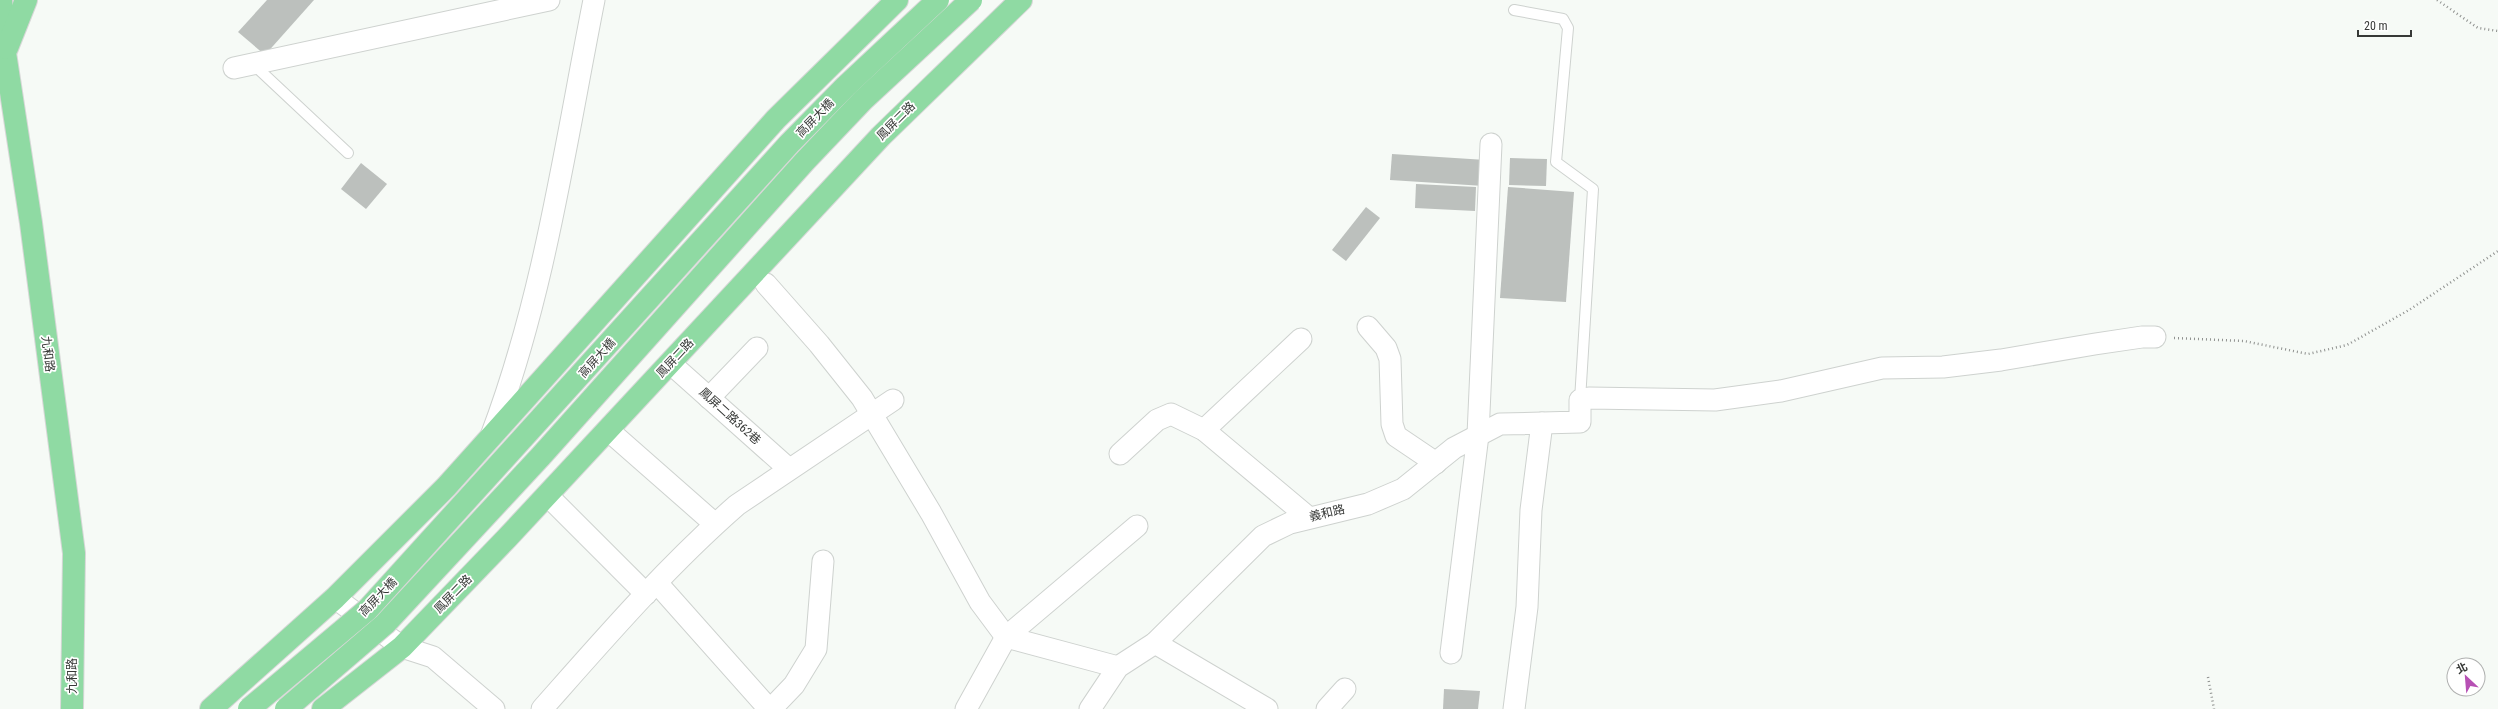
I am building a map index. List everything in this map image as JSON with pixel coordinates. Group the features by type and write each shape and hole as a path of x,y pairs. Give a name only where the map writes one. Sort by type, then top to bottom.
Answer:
{"main road":[{"name":"九和路","path":"1,0 5,53 31,223 74,553 72,709"},
{"path":"5,53 26,0"},
{"path":"210,709 335,598 446,487 776,119 897,0"},
{"name":"高屏大橋","path":"249,709 367,610 789,144 846,86 938,0"},
{"name":"高屏大橋","path":"286,709 384,624 541,456 805,161 863,100 972,0"},
{"name":"鳳屏二路","path":"323,709 402,647 608,430 881,136 1021,0"}],"street":[{"path":"243,66 550,0"},
{"path":"490,437 516,368 539,279 594,0"},
{"path":"1451,653 1478,435 1491,144"},
{"path":"766,284 819,344 862,398 931,513 980,602 1006,637 1118,667"},
{"path":"1368,327 1386,348 1390,359 1392,424 1396,436 1436,463"},
{"path":"1580,400 1589,398 1715,400 1781,391 1882,368 1943,367 2002,360 2142,337 2155,337"},
{"path":"1204,430 1301,339"},
{"path":"709,398 757,348"},
{"name":"鳳屏二路362巷","path":"670,363 789,469"},
{"path":"542,709 652,589 715,524 736,505 871,413 893,400"},
{"name":"義和路","path":"1090,709 1118,667 1155,643 1263,536 1290,523 1368,504 1403,489 1454,448 1500,424 1580,422 1580,400"},
{"path":"1120,454 1163,416 1171,414 1204,430 1308,518"},
{"path":"1514,709 1527,607 1528,553 1532,498 1542,423"},
{"path":"608,430 715,524"},
{"path":"547,495 652,589 770,709 794,685 816,648 823,561"},
{"path":"966,709 1006,637 1136,526"},
{"path":"335,598 402,647 433,657 494,709"},
{"path":"1155,643 1267,709"},
{"path":"1327,709 1345,689"}],"lane":[{"path":"1514,10 1563,19 1568,28 1556,162 1593,189 1580,400"},
{"path":"243,66 348,153"}],"path":[{"path":"2437,0 2478,28 2498,31"},
{"path":"2155,337 2244,341 2308,354 2347,345 2409,310 2498,251"},
{"path":"2208,677 2214,709"}],"building":[{"path":"267,0 314,0 265,55 238,32"},
{"path":"1392,154 1486,160 1484,186 1390,180"},
{"path":"1510,158 1547,159 1546,186 1509,185"},
{"path":"361,163 387,184 366,209 341,189"},
{"path":"1416,184 1476,187 1475,211 1415,208"},
{"path":"1508,187 1574,192 1566,302 1500,298"},
{"path":"1366,207 1380,218 1346,261 1332,250"},
{"path":"1444,689 1480,691 1478,709 1443,709"}]}
